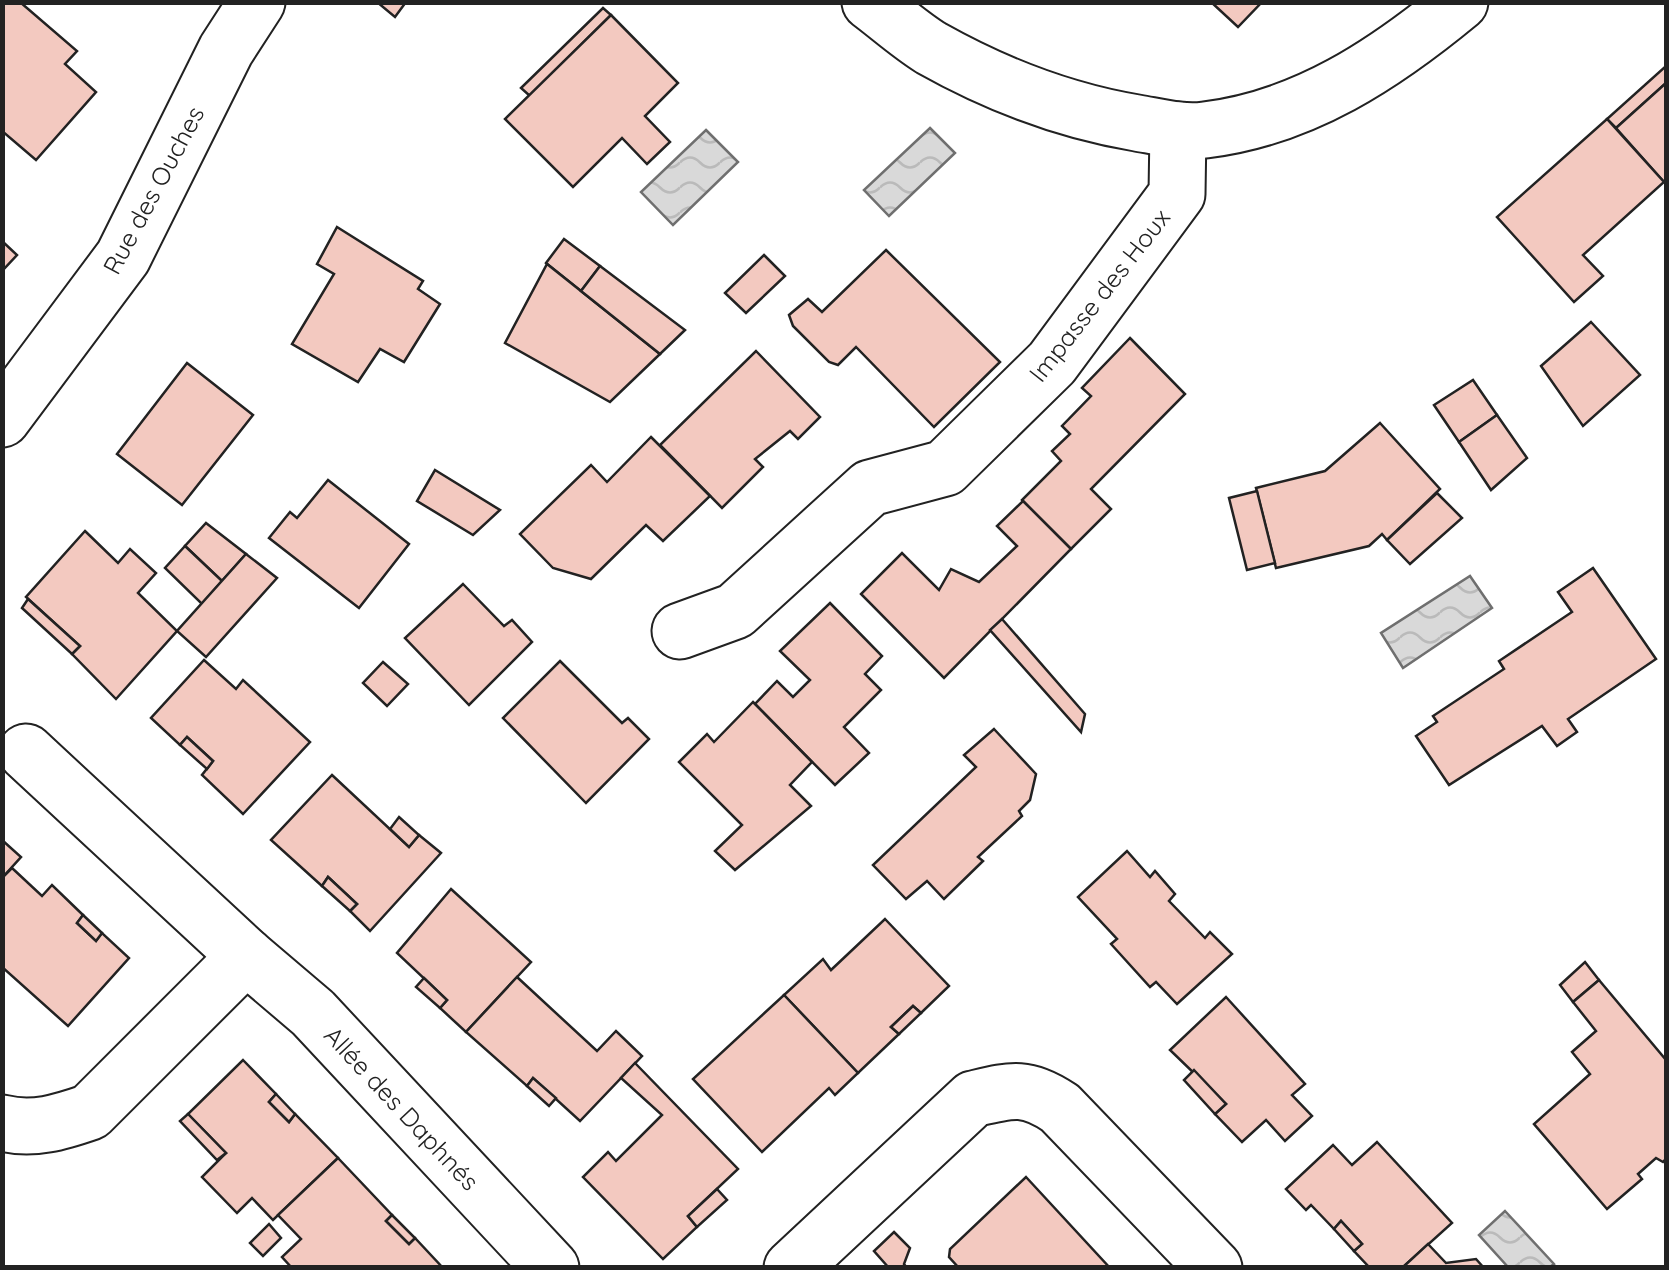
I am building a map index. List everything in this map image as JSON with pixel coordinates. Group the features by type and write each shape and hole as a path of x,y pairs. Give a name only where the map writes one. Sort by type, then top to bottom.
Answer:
{"street":[{"name":"Rue des Ouches","path":"2,418 123,257 226,50 257,2"},
{"path":"870,2 929,46 1010,87 1094,116 1201,131 1245,124 1320,98 1374,68 1460,2"},
{"name":"Impasse des Houx","path":"680,630 736,611 870,488 945,468 1052,363 1177,194 1178,130"},
{"name":"Allée des Daphnés","path":"26,752 313,1013 550,1268"},
{"path":"2,1122 21,1128 61,1122 90,1112 246,956"},
{"path":"792,1268 973,1100 1010,1090 1037,1092 1060,1108 1214,1268"}],"water":[{"path":"930,128 955,153 889,216 864,190"},
{"path":"706,130 738,162 673,225 641,192"},
{"path":"1470,576 1492,608 1403,668 1381,633"},
{"path":"1505,1211 1554,1264 1508,1267 1479,1235"}],"building":[{"path":"2,2 20,2 77,51 65,64 96,92 36,160 2,131"},
{"path":"377,2 406,2 395,17"},
{"path":"1211,2 1262,2 1238,27"},
{"path":"603,8 611,15 530,96 521,88"},
{"path":"611,15 678,83 645,116 670,142 647,164 622,138 573,187 505,119"},
{"path":"1666,66 1666,83 1616,128 1607,119"},
{"path":"1666,83 1666,180 1664,182 1616,128"},
{"path":"1607,119 1664,182 1583,255 1603,276 1574,302 1497,217"},
{"path":"337,227 423,281 418,289 440,304 404,362 380,349 358,382 292,344 334,274 317,264"},
{"path":"564,239 600,266 581,291 546,263"},
{"path":"2,241 17,255 2,271"},
{"path":"886,250 1000,362 934,427 856,347 838,365 829,362 793,326 789,315 808,299 822,312"},
{"path":"764,255 785,276 746,313 725,293"},
{"path":"547,264 660,354 610,402 505,343"},
{"path":"600,266 685,330 660,354 581,291"},
{"path":"1591,322 1640,375 1583,426 1541,366"},
{"path":"1130,338 1185,394 1091,489 1111,509 1071,549 1022,500 1061,461 1052,451 1070,434 1062,426 1091,396 1082,388"},
{"path":"756,351 820,417 798,439 790,431 755,459 763,467 722,508 660,445"},
{"path":"187,363 253,415 182,505 117,454"},
{"path":"1473,380 1497,415 1459,442 1434,405"},
{"path":"1497,415 1527,458 1491,490 1459,442"},
{"path":"1380,423 1440,489 1387,540 1382,534 1369,546 1276,568 1256,488 1325,471"},
{"path":"651,437 710,496 663,541 646,525 591,579 553,568 520,534 591,465 607,482"},
{"path":"435,470 500,510 473,535 417,501"},
{"path":"328,480 409,544 359,608 269,538 290,512 297,518"},
{"path":"1257,491 1275,563 1247,570 1229,498"},
{"path":"1437,493 1462,518 1410,564 1387,540"},
{"path":"1023,501 1071,549 944,678 861,594 902,553 939,590 951,569 979,582 1017,546 997,526"},
{"path":"206,523 246,554 222,581 185,546"},
{"path":"85,531 118,563 130,549 156,573 138,593 177,631 116,699 72,654 80,646 26,597"},
{"path":"185,546 222,581 202,604 165,568"},
{"path":"246,554 277,578 206,657 177,631"},
{"path":"1593,568 1656,659 1568,719 1577,732 1557,746 1542,726 1449,785 1416,736 1437,722 1433,716 1504,669 1499,661 1572,612 1558,592"},
{"path":"463,584 504,626 512,620 532,642 469,705 405,638"},
{"path":"28,599 80,646 72,654 22,608"},
{"path":"830,603 882,656 865,674 881,690 844,727 869,753 835,785 755,704 777,681 793,697 810,680 780,651"},
{"path":"1002,619 1085,714 1081,732 990,630"},
{"path":"204,660 236,689 243,680 310,742 243,814 202,775 213,761 187,737 180,745 151,718"},
{"path":"560,661 622,723 628,718 649,739 586,803 503,718"},
{"path":"383,662 408,684 387,706 363,683"},
{"path":"753,702 812,762 790,785 811,806 735,870 715,851 742,825 679,762 707,734 714,742"},
{"path":"994,729 1036,774 1030,800 1019,811 1022,816 978,857 983,861 944,899 927,881 906,899 873,865 976,767 964,755"},
{"path":"187,737 213,761 207,769 180,745"},
{"path":"332,775 409,847 419,835 441,853 370,931 350,911 357,904 328,877 322,886 271,840"},
{"path":"399,817 419,835 409,847 390,829"},
{"path":"2,840 21,857 2,878"},
{"path":"1127,851 1150,877 1155,871 1175,894 1169,901 1205,938 1210,932 1232,954 1177,1004 1156,982 1150,987 1111,944 1117,939 1078,897"},
{"path":"12,868 42,896 52,885 83,915 77,923 96,941 102,933 129,958 68,1026 2,967 2,878"},
{"path":"328,877 357,904 350,911 322,886"},
{"path":"451,889 531,962 466,1032 440,1008 447,1000 397,953"},
{"path":"83,915 102,933 96,941 77,923"},
{"path":"885,919 949,986 921,1013 913,1006 891,1027 899,1034 858,1073 784,995 823,959 831,970"},
{"path":"1585,962 1599,980 1573,1002 1560,985"},
{"path":"517,977 597,1051 616,1031 642,1056 580,1121 533,1078 527,1086 466,1032"},
{"path":"424,978 447,1000 440,1008 416,987"},
{"path":"1599,980 1666,1060 1666,1159 1663,1162 1656,1158 1638,1174 1642,1179 1607,1209 1534,1124 1590,1074 1572,1052 1596,1031 1573,1002"},
{"path":"784,995 858,1073 835,1095 829,1088 762,1152 693,1079"},
{"path":"1226,997 1305,1084 1292,1095 1312,1116 1285,1141 1266,1120 1242,1142 1215,1114 1226,1104 1170,1050"},
{"path":"913,1006 921,1013 899,1034 891,1027"},
{"path":"243,1060 276,1094 269,1102 289,1122 295,1114 338,1158 273,1220 252,1198 237,1213 202,1177 226,1153 188,1114"},
{"path":"635,1063 738,1169 688,1216 697,1227 663,1259 583,1177 608,1152 616,1161 662,1115 621,1078"},
{"path":"1194,1070 1226,1104 1215,1114 1184,1080"},
{"path":"533,1078 556,1098 549,1106 527,1086"},
{"path":"276,1094 295,1114 289,1122 269,1102"},
{"path":"188,1114 226,1153 217,1160 180,1121"},
{"path":"1377,1142 1452,1223 1402,1268 1370,1268 1354,1251 1362,1244 1341,1221 1334,1229 1311,1205 1306,1210 1286,1189 1333,1145 1352,1165"},
{"path":"338,1158 392,1215 386,1221 409,1244 415,1238 443,1268 292,1268 282,1257 301,1239 278,1215"},
{"path":"1026,1177 1110,1268 959,1268 949,1257 950,1249"},
{"path":"717,1189 727,1200 697,1227 688,1216"},
{"path":"392,1215 415,1238 409,1244 386,1221"},
{"path":"1341,1221 1362,1244 1354,1251 1334,1229"},
{"path":"269,1224 281,1238 263,1256 250,1243"},
{"path":"894,1232 910,1248 904,1264 907,1268 889,1268 874,1251"},
{"path":"1428,1244 1446,1263 1476,1259 1484,1268 1402,1268"}]}
